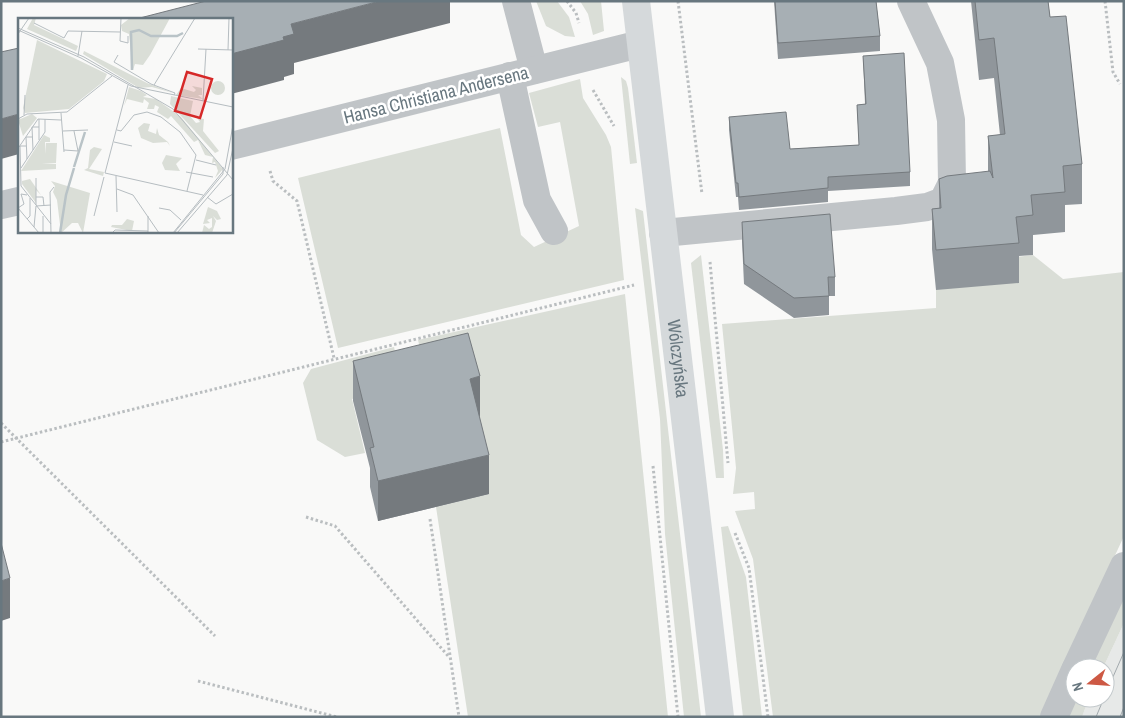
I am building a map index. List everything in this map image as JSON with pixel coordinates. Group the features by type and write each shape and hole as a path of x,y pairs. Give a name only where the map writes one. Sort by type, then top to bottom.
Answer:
{"main road":[{"name":"Wólczyńska","path":"636,1 720,717"}],"street":[{"path":"516,1 522,73 537,200 554,231"},
{"path":"663,233 904,210 927,207 943,201 952,183 951,120 940,63 911,1"},
{"name":"Hansa Christiana Andersena","path":"232,146 640,44"},
{"path":"1,205 18,201"},
{"path":"1081,658 1124,566"},
{"path":"1054,717 1065,693"}],"path":[{"path":"678,1 706,229 728,466"},
{"path":"1105,1 1114,72 1120,84"},
{"path":"259,139 273,181 297,201 334,358"},
{"path":"1,442 635,285"},
{"path":"1,423 215,636"},
{"path":"306,517 335,526 449,658"},
{"path":"430,519 459,717"},
{"path":"732,523 749,568 768,717"},
{"path":"198,681 337,717"}],"shaded area":[{"path":"536,1 557,1 569,17 575,37 565,36 546,26"},
{"path":"580,1 601,1 604,31 593,35 588,14"},
{"path":"621,77 626,81 628,88 637,163 630,164"},
{"path":"580,79 583,98 606,135 611,147 624,280 338,348 298,178 500,128 521,235 534,247 579,226 560,122 538,127 529,93"},
{"path":"635,208 643,211 701,717 684,717 665,534 660,419"},
{"path":"701,255 723,450 724,478 716,478 691,263"},
{"path":"1033,255 1063,279 1124,272 1124,536 1067,658 1065,658 1065,663 1040,717 773,717 753,559 735,511 755,509 754,492 733,494 736,468 722,324 936,308 936,290 1016,257"},
{"path":"625,294 668,717 468,717 436,507 489,494 428,382 418,340"},
{"path":"394,347 402,386 352,399 365,453 345,457 317,440 303,383 311,369"},
{"path":"728,526 746,577 762,717 743,717 721,527"},
{"path":"1124,589 1124,623 1108,658 1091,658"},
{"path":"1124,623 1124,717 1082,717 1085,708 1115,708 1115,658 1108,658"},
{"path":"1070,708 1085,708 1082,717 1065,717"}],"building":[{"path":"206,1 380,1 291,24 294,34 283,37 284,40 232,54 232,18 140,18"},
{"path":"775,1 876,1 880,36 778,43"},
{"path":"975,1 1048,1 1050,17 1066,16 1082,164 1063,166 1065,192 1031,195 1033,215 1016,217 1019,243 936,250 932,209 941,208 939,179 947,176 990,171 993,178 988,136 1005,134 994,38 979,40"},
{"path":"18,48 18,114 1,119 1,52"},
{"path":"904,53 910,172 828,177 828,188 739,197 729,117 786,112 790,149 859,145 857,105 866,104 863,56"},
{"path":"830,214 835,277 828,277 829,296 794,298 744,264 742,222"},
{"path":"468,333 480,376 470,379 489,455 378,481 370,448 374,447 353,361"},
{"path":"1,543 10,578 1,581"}],"tram line":[{"path":"1115,672 1124,652"},
{"path":"1120,717 1124,707"},
{"path":"1096,717 1100,708"}]}
